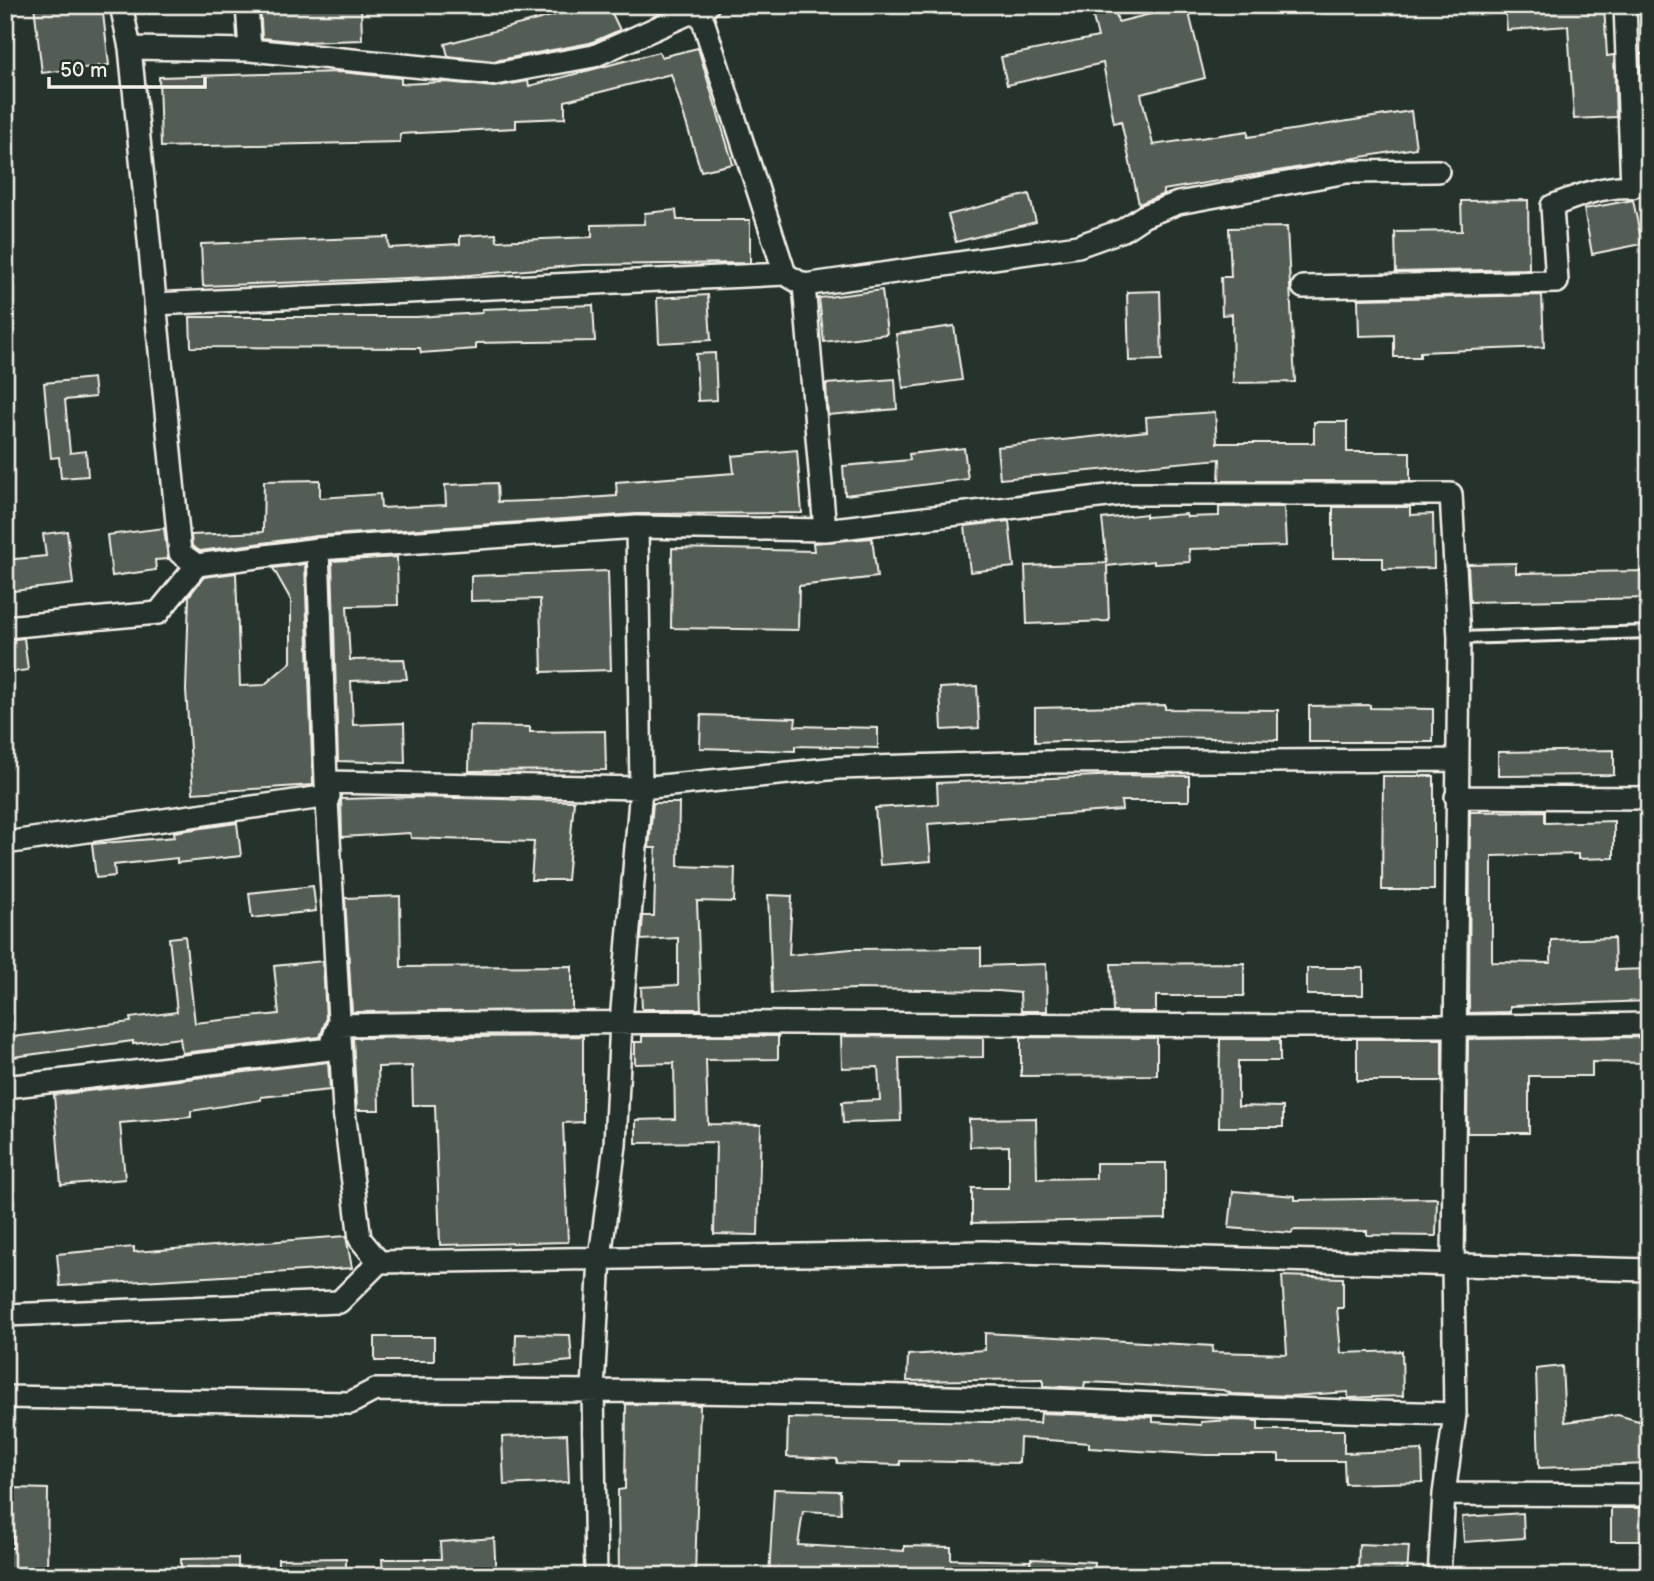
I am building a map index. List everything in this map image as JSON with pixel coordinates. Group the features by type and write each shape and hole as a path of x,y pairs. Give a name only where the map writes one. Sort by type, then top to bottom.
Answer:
{"street":[{"path":"121,5 130,48 180,553 197,565 318,549 637,527 825,530 1124,494 1451,494 1459,638 1454,1027 1455,1414 1444,1493 1438,1576"},
{"path":"247,5 250,50"},
{"path":"1303,287 1557,282 1552,206 1577,196 1620,186 1632,187 1625,5"},
{"path":"130,48 250,50 495,74 594,56 704,8 785,274"},
{"path":"155,304 785,274 804,285 1078,246 1123,230 1144,216 1178,203 1347,172 1438,171"},
{"path":"804,285 825,530"},
{"path":"596,1576 593,1390 600,1257 615,1145 621,1022 641,788 637,527"},
{"path":"318,549 344,1111 360,1240 379,1262"},
{"path":"5,627 158,613 197,565"},
{"path":"5,844 328,789 641,788 838,768 1060,762 1456,760"},
{"path":"1456,797 1649,799"},
{"path":"338,1025 621,1022 1454,1027 1649,1024"},
{"path":"5,1087 330,1049 338,1025"},
{"path":"5,1315 339,1303 379,1262 984,1252 1649,1270"},
{"path":"5,1397 350,1403 375,1390 593,1390 1028,1399 1248,1410 1455,1414"},
{"path":"1444,1493 1649,1495"}],"lane":[{"path":"1459,638 1649,632"}],"building":[{"path":"34,5 102,5 109,65 42,73"},
{"path":"260,5 361,5 362,40 302,42 262,38"},
{"path":"559,5 608,5 620,30 590,43 494,61 448,56 445,44 563,13"},
{"path":"1090,5 1114,5 1118,22 1187,5 1205,78 1141,94 1153,145 1248,131 1248,137 1411,111 1416,148 1163,190 1164,194 1139,204 1121,121 1114,123 1103,63 1007,85 1001,57 1098,37"},
{"path":"1505,5 1604,5 1607,56 1614,55 1616,117 1574,119 1568,26 1507,30"},
{"path":"698,48 733,164 701,171 671,74 565,101 565,118 516,120 516,128 400,134 400,142 161,147 159,77 341,72 401,78 401,84 446,82 494,87 528,81 529,86 659,52 661,57"},
{"path":"1649,53 1649,115 1642,116 1640,54"},
{"path":"1029,194 1036,222 956,242 948,215"},
{"path":"1528,200 1529,269 1396,272 1395,232 1462,231 1461,201"},
{"path":"1633,200 1642,244 1592,254 1584,209"},
{"path":"676,210 677,220 750,220 750,263 582,265 458,276 203,286 201,244 388,237 389,248 460,244 460,236 496,234 497,241 592,237 592,225 644,224 645,213"},
{"path":"1287,227 1295,382 1233,383 1232,314 1222,315 1221,277 1231,277 1229,228"},
{"path":"882,290 887,334 824,342 819,298"},
{"path":"1160,291 1162,360 1129,361 1127,292"},
{"path":"708,295 711,340 659,343 657,298"},
{"path":"1542,295 1544,347 1420,352 1420,357 1394,357 1394,335 1359,336 1358,299"},
{"path":"593,305 595,341 476,343 476,349 421,353 420,348 191,347 190,317 416,317 482,313 482,309"},
{"path":"954,326 962,380 903,388 896,334"},
{"path":"715,353 717,400 698,401 696,354"},
{"path":"93,378 95,397 65,400 70,453 86,451 88,476 61,478 59,457 51,458 44,383"},
{"path":"895,379 897,409 828,415 826,384"},
{"path":"1215,412 1217,443 1314,443 1314,422 1347,422 1347,452 1410,452 1410,481 1219,481 1220,459 1000,479 997,447 1147,431 1146,417"},
{"path":"964,448 968,479 845,495 843,466 910,460 909,454"},
{"path":"797,450 802,513 636,514 317,536 200,551 192,546 191,535 263,532 264,481 320,480 320,498 380,494 381,508 446,505 445,485 497,483 498,502 558,500 617,496 616,482 734,473 732,456"},
{"path":"1219,507 1284,507 1286,546 1189,549 1190,562 1154,564 1154,561 1107,566 1109,621 1027,624 1025,566 1107,563 1102,519 1146,514 1146,517 1186,514 1187,517 1219,516"},
{"path":"1333,507 1410,507 1410,515 1433,514 1434,568 1383,569 1383,558 1333,558"},
{"path":"1009,521 1014,567 970,572 965,526"},
{"path":"164,528 168,559 155,560 156,570 112,576 107,535"},
{"path":"67,531 73,584 5,592 5,560 46,556 43,534"},
{"path":"872,538 877,577 799,586 798,630 671,628 672,548 814,551 813,543"},
{"path":"397,557 398,605 347,606 350,660 404,659 407,679 351,681 353,725 404,723 405,763 338,761 332,561"},
{"path":"1516,563 1516,573 1649,571 1649,598 1470,602 1468,564"},
{"path":"305,564 313,785 193,793 186,690 189,596 204,577 236,573 240,686 264,685 291,662 291,600 273,568"},
{"path":"608,571 611,670 542,672 540,599 471,601 471,576"},
{"path":"24,638 28,670 5,673 5,640"},
{"path":"977,686 979,728 942,730 940,688"},
{"path":"1165,705 1165,709 1278,710 1278,740 1178,737 1035,742 1035,708"},
{"path":"1370,705 1370,708 1433,709 1433,742 1309,742 1309,706"},
{"path":"701,715 796,718 795,726 878,728 878,748 795,746 795,751 700,748"},
{"path":"470,726 530,727 530,732 605,731 606,770 469,771"},
{"path":"1614,750 1614,775 1498,776 1498,752"},
{"path":"1119,775 1189,776 1189,801 1121,801 1122,810 928,824 931,861 880,865 875,808 938,804 937,783"},
{"path":"1383,776 1434,776 1434,890 1382,890"},
{"path":"416,797 574,801 567,880 531,880 534,842 411,838 410,833 342,837 341,799"},
{"path":"653,803 679,803 678,866 735,868 734,902 697,901 701,1009 642,1009 641,987 678,985 678,938 641,940 643,916 654,916 656,848 649,848"},
{"path":"1545,811 1545,823 1614,821 1614,858 1578,859 1578,854 1492,856 1492,962 1551,963 1551,940 1614,938 1615,970 1649,969 1649,1001 1510,1006 1510,1012 1469,1013 1470,812"},
{"path":"237,823 241,856 177,863 177,858 114,865 115,876 96,878 92,844 175,837 174,832"},
{"path":"313,886 316,911 252,918 249,893"},
{"path":"768,895 792,896 789,955 851,949 981,948 981,966 1046,964 1047,1011 1021,1011 1020,993 999,991 855,989 772,993"},
{"path":"400,896 401,967 572,966 572,1010 352,1012 345,898"},
{"path":"185,936 195,1023 279,1014 274,966 323,961 326,1020 320,1037 182,1053 180,1038 133,1044 133,1041 5,1058 5,1038 131,1022 130,1018 177,1012 169,938"},
{"path":"1244,963 1244,996 1156,996 1156,1012 1113,1012 1111,964"},
{"path":"1307,968 1363,968 1363,995 1307,995"},
{"path":"583,1036 583,1122 563,1123 568,1242 440,1245 435,1105 413,1105 412,1066 378,1067 379,1110 357,1110 353,1038"},
{"path":"642,1036 778,1036 778,1059 706,1060 708,1124 761,1125 758,1235 714,1234 716,1142 636,1143 636,1120 675,1119 674,1063 635,1064 635,1042 642,1042"},
{"path":"841,1036 983,1037 983,1057 899,1058 901,1121 843,1123 842,1102 880,1100 878,1067 842,1068"},
{"path":"1021,1037 1157,1038 1157,1075 1021,1076"},
{"path":"1649,1037 1649,1063 1592,1062 1592,1076 1529,1076 1529,1133 1467,1133 1468,1039"},
{"path":"1220,1039 1280,1039 1280,1061 1238,1061 1238,1106 1283,1107 1283,1127 1219,1127"},
{"path":"1357,1039 1442,1039 1442,1081 1357,1081"},
{"path":"328,1062 330,1090 261,1097 261,1100 191,1111 191,1117 120,1123 125,1179 61,1185 54,1095"},
{"path":"1036,1118 1037,1179 1096,1178 1096,1163 1166,1163 1166,1219 972,1223 972,1188 1009,1188 1009,1146 970,1147 969,1119"},
{"path":"1233,1191 1295,1196 1295,1200 1437,1198 1436,1236 1367,1235 1367,1231 1293,1230 1292,1233 1229,1228"},
{"path":"346,1236 352,1268 60,1286 57,1254 134,1247 134,1252"},
{"path":"1282,1276 1343,1278 1343,1308 1337,1308 1341,1353 1402,1351 1403,1396 1348,1398 1348,1392 1291,1396 1232,1394 1223,1390 1085,1382 1084,1388 1043,1386 1043,1379 907,1381 908,1355 985,1350 985,1333 1213,1346 1212,1352 1287,1354"},
{"path":"516,1334 570,1335 572,1361 515,1366"},
{"path":"375,1337 434,1337 434,1361 375,1361"},
{"path":"1562,1366 1565,1422 1618,1415 1649,1424 1649,1464 1539,1468 1536,1369"},
{"path":"626,1404 700,1405 695,1576 619,1576 618,1490 625,1489"},
{"path":"1041,1413 1153,1417 1153,1422 1201,1425 1201,1422 1258,1421 1258,1430 1344,1430 1344,1453 1422,1450 1423,1482 1345,1484 1344,1461 1279,1461 1279,1455 1206,1455 1089,1448 1089,1443 1020,1438 1019,1463 900,1461 900,1465 837,1463 837,1459 787,1457 788,1418 1040,1423"},
{"path":"567,1434 569,1482 504,1485 502,1437"},
{"path":"14,1488 48,1489 47,1576 5,1576 5,1548 13,1548"},
{"path":"774,1489 840,1491 841,1513 803,1511 798,1545 904,1551 904,1546 951,1547 951,1559 1030,1561 1030,1566 1031,1559 1095,1562 1094,1576 769,1576"},
{"path":"1611,1508 1649,1508 1649,1541 1611,1541"},
{"path":"1523,1513 1524,1538 1464,1542 1462,1517"},
{"path":"494,1538 496,1576 383,1576 382,1559 441,1559 440,1542"},
{"path":"1359,1544 1409,1546 1407,1576 1358,1576"},
{"path":"238,1558 238,1576 181,1576 181,1559"},
{"path":"346,1558 346,1576 278,1576 278,1559"}]}
